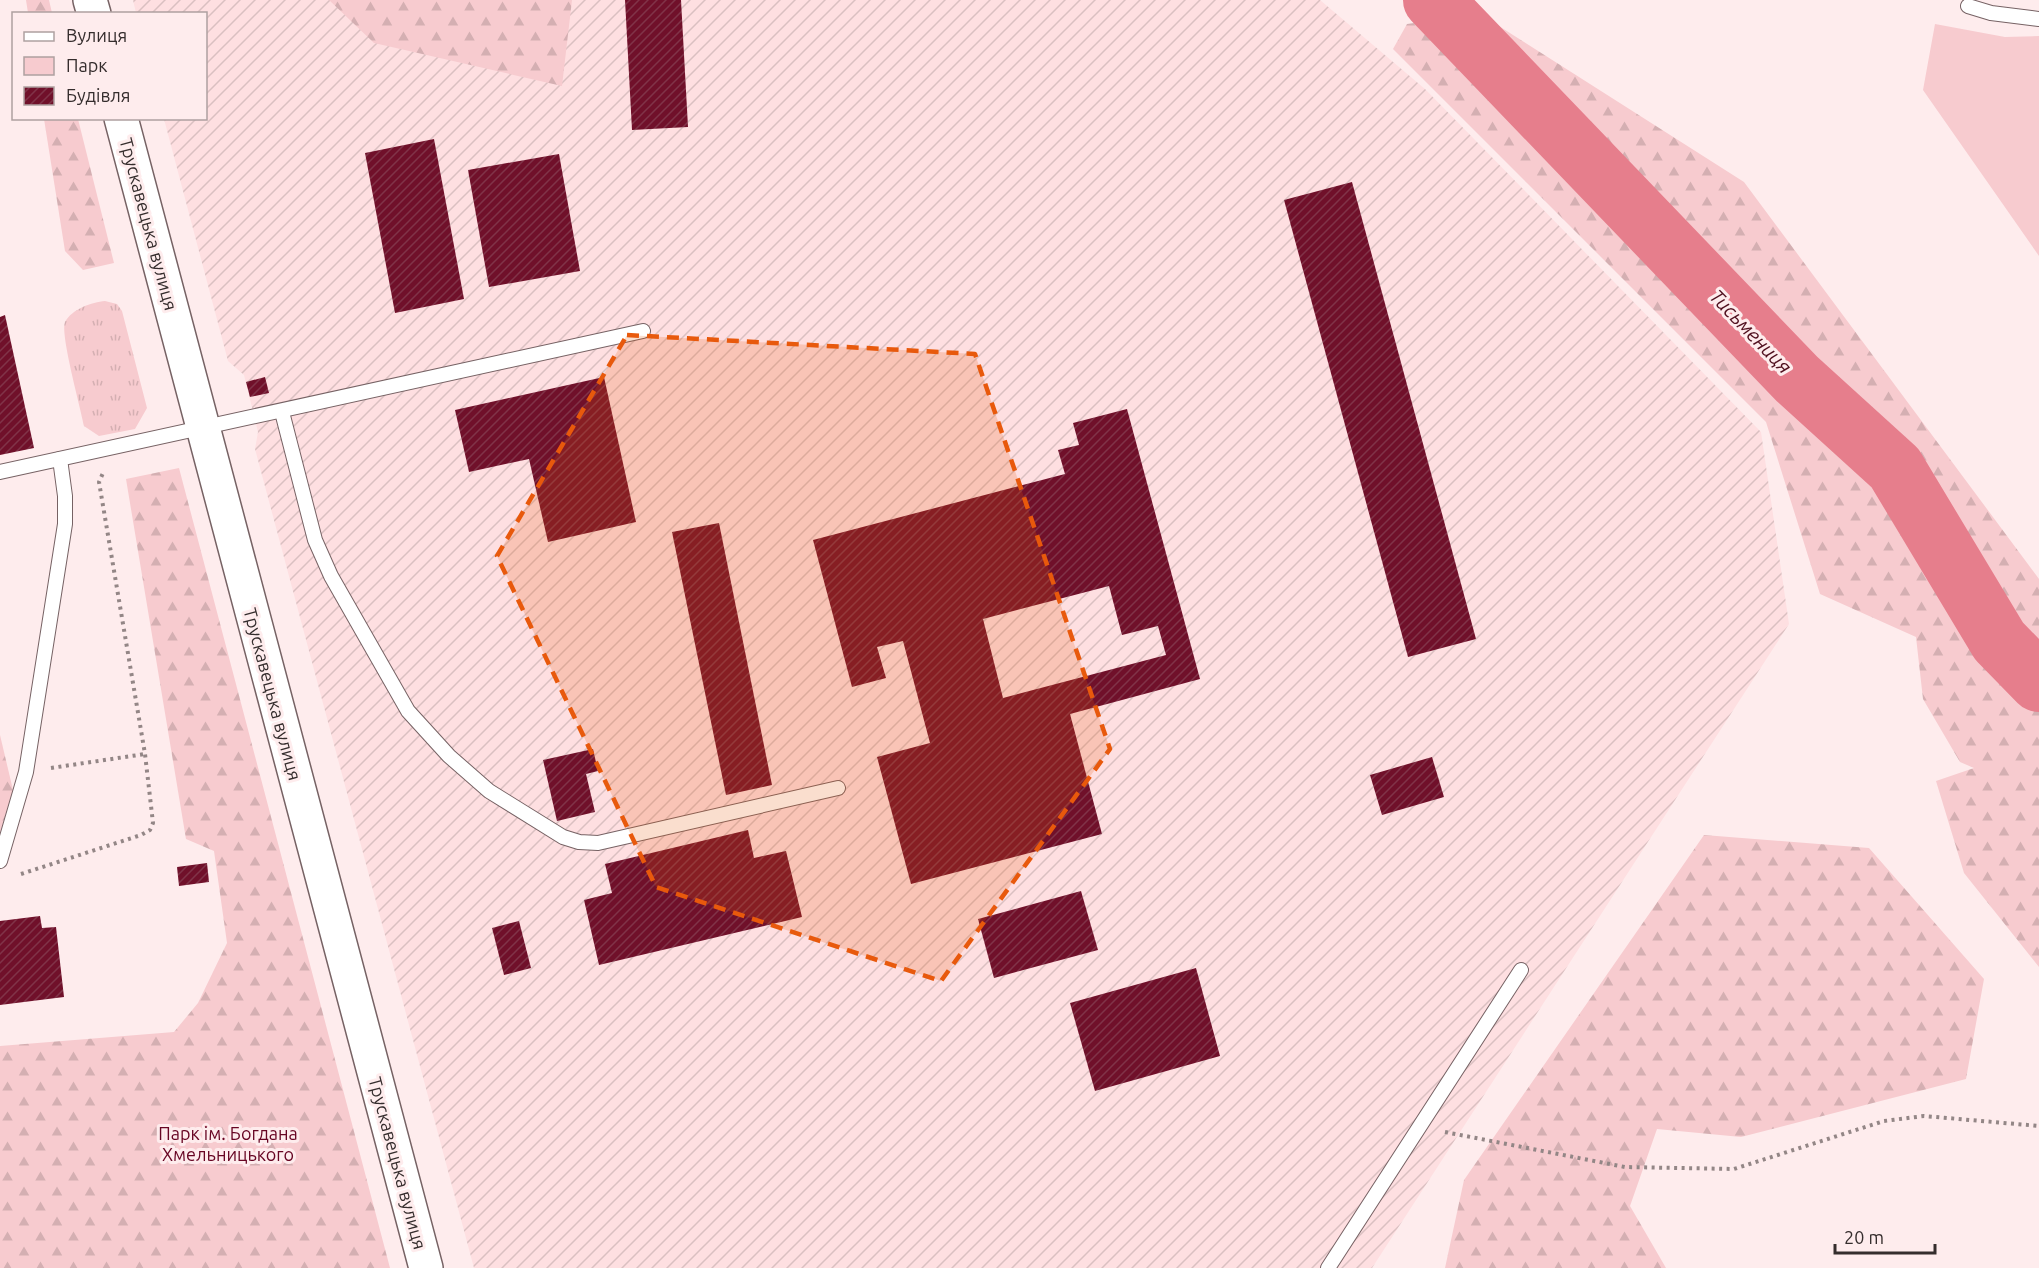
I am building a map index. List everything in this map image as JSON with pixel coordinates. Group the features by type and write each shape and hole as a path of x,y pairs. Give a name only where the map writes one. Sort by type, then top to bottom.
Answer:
{"main road":[{"name":"Трускавецька вулиця","path":"122,120 426,1268"}],"lane":[{"path":"1968,6 2009,17 2039,19"},
{"path":"0,472 643,331"},
{"path":"282,412 315,540 330,576 408,711 449,756 489,791 563,837 579,842 598,843 838,788"},
{"path":"0,861 26,772 65,524 65,496 60,459"},
{"path":"1328,1268 1521,970"}],"path":[{"path":"11,877 141,835 150,830 154,811 99,482 106,467 142,441"},
{"path":"26,772 145,754"},
{"path":"1420,1127 1625,1167 1734,1169 1884,1121 1924,1116 2039,1126"}],"highlighted area":[{"path":"627,335 975,354 1110,749 941,981 656,887 497,556"}],"shaded area":[{"path":"133,0 1320,0 1425,89 1761,432 1789,624 1372,1268 474,1268 255,449 258,432 244,375 228,361 164,120 207,120 207,12 136,12"}],"green space":[{"path":"26,0 49,0 52,12 28,12"},
{"path":"329,0 572,0 562,86 374,43"},
{"path":"1480,14 1744,182 2039,579 2039,967 1964,873 1936,781 1974,768 1960,762 1923,699 1916,637 1820,594 1766,422 1393,49 1407,24"},
{"path":"1935,24 2005,37 2039,36 2039,256 1923,90"},
{"path":"44,120 78,120 114,263 83,270 65,251"},
{"path":"105,301 117,304 122,311 147,408 135,429 99,436 84,426 64,329 65,322 72,313 88,305"},
{"name":"Парк ім. Богдана Хмельницького","path":"179,468 390,1268 0,1268 0,1046 174,1032 198,1003 227,943 214,851 186,839 126,479"},
{"path":"0,735 13,790 0,833"},
{"path":"1704,835 1869,848 1984,979 1966,1079 1741,1137 1657,1129 1630,1206 1666,1268 1445,1268 1464,1180"}],"building":[{"path":"625,0 681,0 688,127 632,130"},
{"path":"434,139 464,299 395,313 365,153"},
{"path":"559,154 580,271 489,287 468,170"},
{"path":"1352,182 1476,639 1408,657 1284,200"},
{"path":"5,315 34,448 0,455 0,317"},
{"path":"265,377 269,393 250,397 246,382"},
{"path":"604,377 636,522 548,542 529,459 469,472 455,410"},
{"path":"1127,409 1200,679 1070,714 1102,834 911,884 877,757 930,743 903,641 877,647 886,678 852,687 813,540 1065,474 1058,450 1079,445 1073,423","holes":["1109,586 1122,635 1158,626 1166,655 1003,698 983,619"]},
{"path":"719,523 772,785 726,795 672,532"},
{"path":"593,749 598,771 586,774 595,812 557,821 543,760"},
{"path":"1432,757 1444,797 1382,815 1370,775"},
{"path":"748,830 754,858 786,851 802,917 599,965 584,900 612,893 605,864"},
{"path":"207,863 209,882 179,886 177,867"},
{"path":"1081,891 1098,950 994,978 978,919"},
{"path":"40,916 42,928 56,927 64,997 0,1005 0,921"},
{"path":"519,921 531,968 504,975 492,928"},
{"path":"1196,968 1220,1056 1095,1091 1070,1003"}],"waterway":[{"name":"Тисьмениця","path":"1433,0 1797,379 1895,468 1999,641 2039,682"}]}
